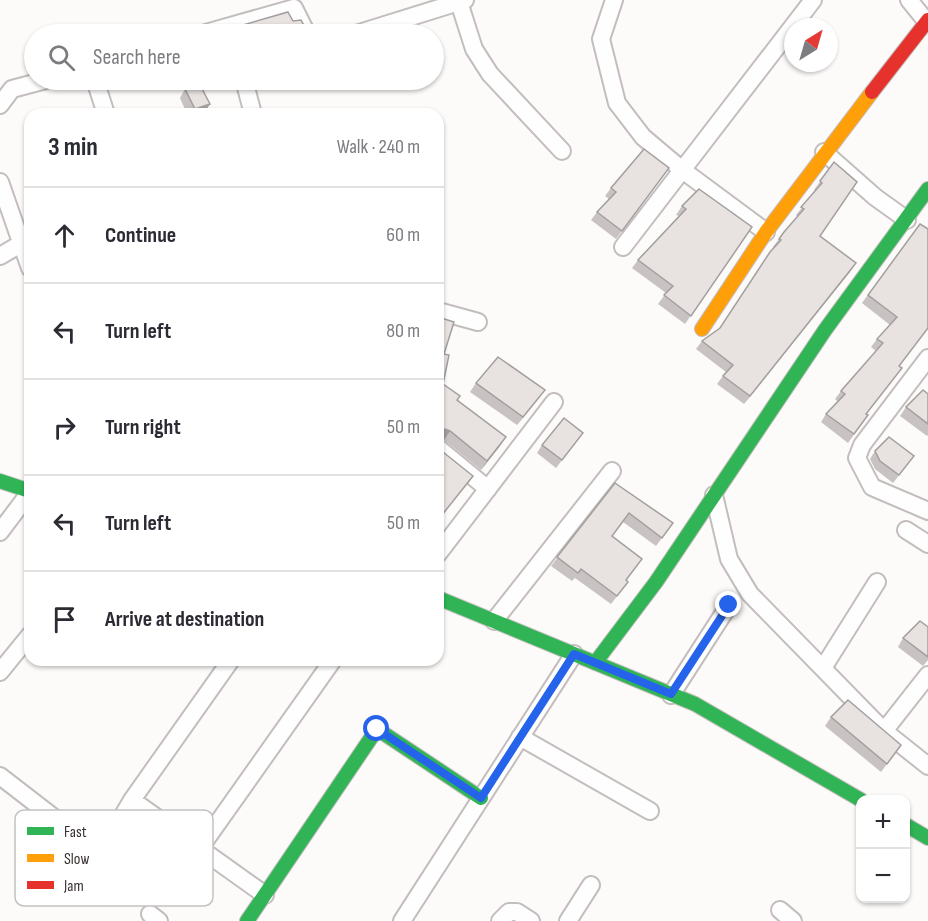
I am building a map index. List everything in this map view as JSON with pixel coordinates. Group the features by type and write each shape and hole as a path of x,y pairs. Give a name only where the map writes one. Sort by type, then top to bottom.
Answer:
{"street":[{"path":"614,0 601,39 617,103 643,137 681,169 766,231"},
{"path":"623,246 681,169 708,140 813,0"},
{"path":"702,329 766,231 824,152 927,21 909,0"},
{"path":"388,24 462,1 474,50 490,74 562,150"},
{"path":"246,24 293,4 302,24"},
{"path":"0,105 12,89 24,86"},
{"path":"98,90 104,108"},
{"path":"247,90 251,108"},
{"path":"824,152 875,197 907,220"},
{"path":"0,182 24,236"},
{"path":"596,663 656,582 825,330 928,189"},
{"path":"0,256 24,242"},
{"path":"444,313 478,322"},
{"path":"928,358 862,445 857,458 872,487 928,511"},
{"path":"444,546 554,402"},
{"path":"444,453 488,489"},
{"path":"494,621 612,471"},
{"path":"0,481 24,489"},
{"path":"714,495 729,559 750,594 884,731 928,766"},
{"path":"0,532 24,499"},
{"path":"906,530 928,544"},
{"path":"823,668 877,582"},
{"path":"444,600 695,704 856,797"},
{"path":"671,694 729,605"},
{"path":"1,668 24,642"},
{"path":"402,921 574,654"},
{"path":"126,810 227,666"},
{"path":"213,830 329,666"},
{"path":"884,731 928,675"},
{"path":"247,921 377,729 481,798"},
{"path":"520,737 650,811"},
{"path":"0,776 44,810"},
{"path":"132,800 146,810"},
{"path":"910,827 927,836"},
{"path":"213,857 265,895"},
{"path":"568,921 591,885"},
{"path":"780,910 793,921"},
{"path":"500,921 509,912 517,912 531,921"}],"building":[{"path":"288,12 293,21 301,20 303,24 247,24"},
{"path":"186,90 203,90 210,104 194,108"},
{"path":"644,149 669,168 622,231 597,212 616,192 611,188"},
{"path":"834,162 857,182 820,236 856,263 750,396 723,376 733,365 702,341 720,328 770,252 781,240 779,239 804,209 801,207 822,183 820,181"},
{"path":"699,189 752,227 691,316 664,295 673,286 638,260 686,209 682,206"},
{"path":"920,224 928,229 928,328 899,366 902,368 866,414 868,415 854,434 826,414 845,394 841,391 883,343 877,339 897,317 868,295"},
{"path":"444,319 454,322 444,354"},
{"path":"444,354 449,355 444,379"},
{"path":"498,357 545,390 523,417 476,383"},
{"path":"444,385 460,396 457,400 506,437 487,461 445,429"},
{"path":"923,390 928,394 928,424 906,407"},
{"path":"564,418 583,433 562,460 542,445"},
{"path":"889,437 914,456 899,475 880,461 875,451"},
{"path":"444,453 473,476 444,512"},
{"path":"615,483 673,523 662,538 629,513 612,536 642,559 617,596 581,569 578,573 557,557"},
{"path":"920,621 928,627 928,657 903,638"},
{"path":"848,700 901,745 887,764 831,717"}],"traffic: fast":[{"path":"595,663 656,582 825,330 928,189"},
{"path":"0,481 24,489"},
{"path":"444,600 695,704 856,797"},
{"path":"247,921 377,729 481,798"},
{"path":"910,827 928,838"}],"traffic: slow":[{"path":"702,329 766,232 872,92"}],"traffic: jam":[{"path":"872,92 928,20"}],"route":[{"path":"377,729 481,798 574,654 671,694 729,605"}]}
